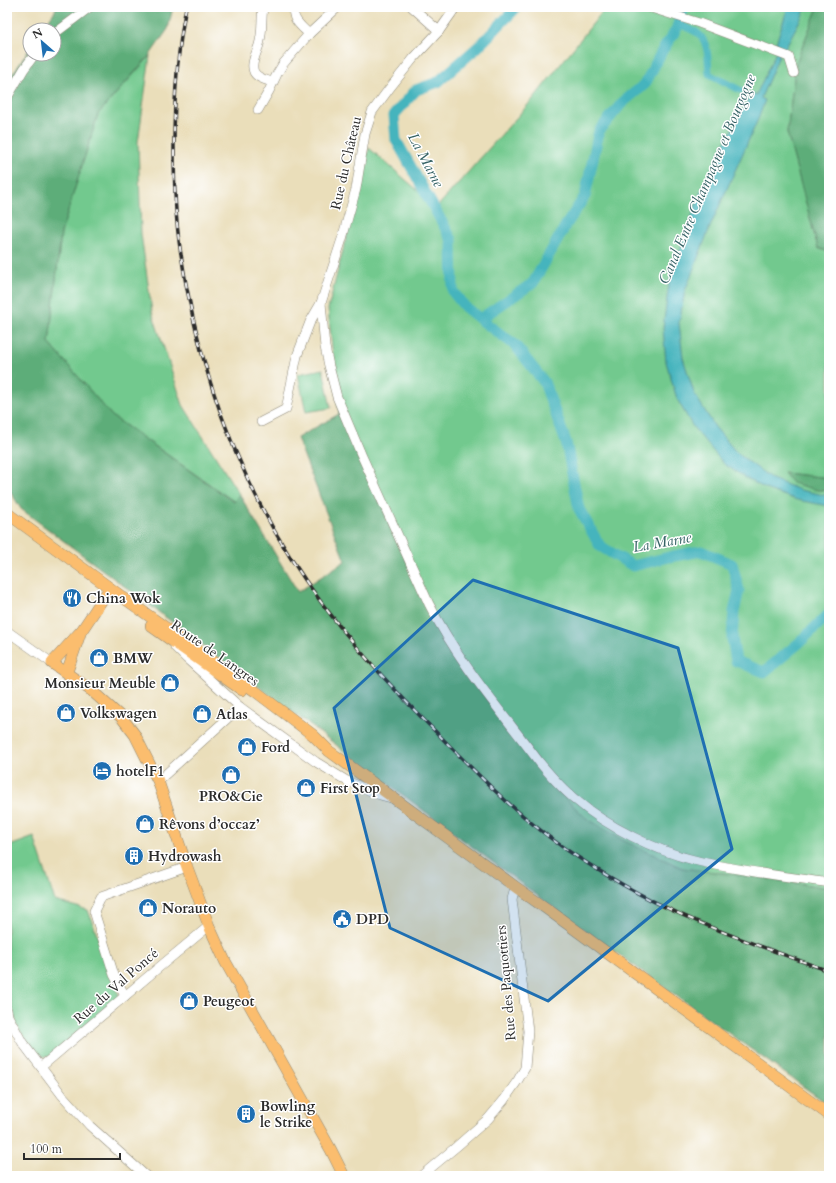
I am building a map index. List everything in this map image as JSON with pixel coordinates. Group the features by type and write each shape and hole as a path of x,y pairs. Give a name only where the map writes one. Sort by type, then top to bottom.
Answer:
{"main road":[{"path":"7,512 108,590 255,691 313,736 329,751 393,799 572,927 829,1115"},
{"name":"Route de Langres","path":"7,522 108,590 165,636 293,725 312,741 329,751"},
{"path":"108,590 82,630 52,662 92,691 122,718 135,735 158,780 187,867 209,926 225,961 331,1150 344,1176"},
{"path":"66,672 82,630"}],"street":[{"path":"62,28 90,7"},
{"path":"263,7 261,37 252,66 256,75 272,82"},
{"path":"294,7 293,16 295,20 309,34"},
{"path":"258,110 283,64 309,34 338,7"},
{"path":"412,7 439,31"},
{"name":"Rue du Château","path":"321,303 342,239 356,189 365,134 372,112 413,59 439,31 456,7"},
{"path":"648,7 692,21 789,57 794,73"},
{"path":"7,98 29,62"},
{"path":"261,422 286,409 297,356 310,322 321,303"},
{"path":"321,303 325,347 337,397 361,454 429,604 462,660 535,757 552,777 576,800 605,821 641,840 678,855 693,860 731,868 829,883"},
{"path":"7,631 52,662"},
{"path":"165,636 187,659 240,706 316,762 347,781 393,799"},
{"path":"158,780 240,706"},
{"path":"125,996 114,976 94,911 101,897 187,867"},
{"name":"Rue des Paquottiers","path":"420,1176 456,1148 488,1119 504,1100 525,1068 528,1031 512,899 516,888"},
{"name":"Rue du Val Poncé","path":"41,1068 209,926"},
{"path":"7,1010 8,1016 22,1042 62,1095 90,1126 146,1176"}],"highlighted area":[{"path":"473,580 678,648 732,849 548,1001 390,928 334,708"}],"green space":[{"path":"55,7 173,7 168,29 150,55 98,114 61,233 49,343 112,416 234,502 239,494 298,592 345,561 297,438 339,414 437,628 487,700 553,786 586,818 622,840 682,868 829,888 829,1105 558,911 21,509 7,486 7,82 22,60 22,62 62,62 62,22 47,22 56,9"},
{"path":"606,7 818,7 796,63 787,132 818,248 829,252 829,478 784,473 817,490 829,491 829,888 682,868 622,840 586,818 553,786 487,700 437,628 339,414 328,309 369,148 437,207 533,99"},
{"path":"818,7 829,7 829,252 818,248 787,132 796,63"},
{"path":"150,56 138,142 141,234 152,312 183,405 239,494 235,502 112,416 49,343 61,233 98,114"},
{"path":"323,369 331,408 306,412 298,374"},
{"path":"784,473 829,478 829,491 817,490 792,483"},
{"path":"34,837 55,901 88,910 120,998 49,1057 36,1055 17,1026 7,987 7,847"}],"water":[{"name":"Canal Entre Champagne et Bourgogne","path":"788,7 807,7 784,50 781,51 763,93 761,98 765,100 759,117 710,227 685,291 679,323 683,358 694,393 715,427 737,453 772,479 800,490 829,496 829,506 797,500 768,490 724,464 693,427 677,399 666,362 663,328 669,283 700,193 723,145 739,118 751,93 756,95 778,48 775,46"}],"waterway":[{"name":"La Marne","path":"480,319 465,307 453,292 452,240 396,140 394,115 416,90 438,82 479,46 517,7"},
{"name":"La Marne","path":"684,7 676,30 662,51 645,84 622,103 599,131 585,196 566,225 533,283 480,319 515,345 544,382 566,442 579,509 600,546 633,566 701,551 732,564 739,590 734,612 732,638 736,661 764,672 799,643 829,614"},
{"name":"Canal Entre Champagne et Bourgogne","path":"678,24 696,32 703,40 706,45 709,74 740,90"}],"railway":[{"path":"186,7 180,42 177,76 174,146 177,223 187,289 207,369 219,408 234,447 269,521 306,581 340,627 417,713 482,779 530,822 564,848 635,892 665,907 735,937 829,971"}],"place":[{"name":"China Wok","path":"72,598"},
{"name":"BMW","path":"99,658"},
{"name":"Monsieur Meuble","path":"170,683"},
{"name":"Volkswagen","path":"66,713"},
{"name":"Atlas","path":"202,714"},
{"name":"Ford","path":"247,747"},
{"name":"hotelF1","path":"102,771"},
{"name":"PRO&Cie","path":"231,775"},
{"name":"First Stop","path":"306,788"},
{"name":"Rêvons d’occaz’","path":"145,824"},
{"name":"Hydrowash","path":"134,856"},
{"name":"Norauto","path":"148,908"},
{"name":"DPD","path":"342,919"},
{"name":"Peugeot","path":"189,1001"},
{"name":"Bowling le Strike","path":"246,1114"}]}
